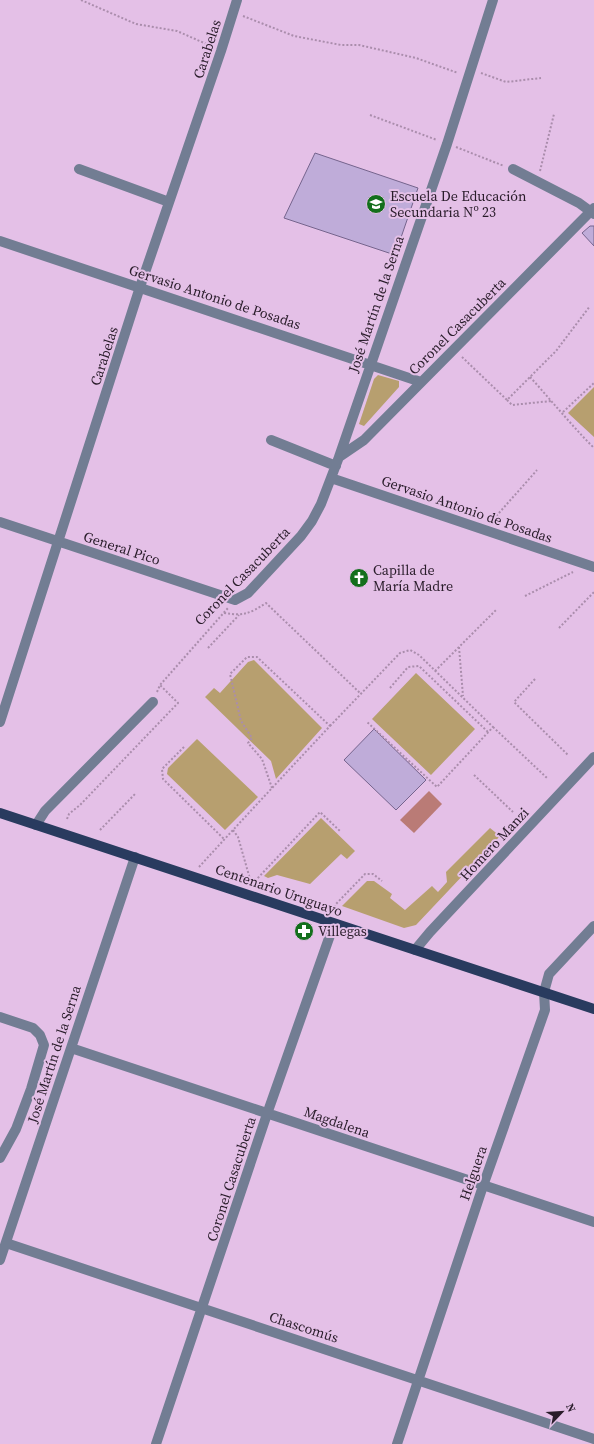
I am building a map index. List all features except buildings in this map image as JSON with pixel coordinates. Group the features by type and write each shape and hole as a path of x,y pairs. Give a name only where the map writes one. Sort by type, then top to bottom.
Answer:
{"main road":[{"name":"Centenario Uruguayo","path":"0,813 594,1009"}],"street":[{"name":"Carabelas","path":"0,722 140,287 170,202 237,0"},
{"name":"José Martín de la Serna","path":"337,462 447,144 493,0"},
{"path":"79,169 170,202"},
{"path":"513,169 593,210"},
{"name":"Coronel Casacuberta","path":"235,600 248,593 301,536 315,515 337,462 364,440 593,210"},
{"name":"Gervasio Antonio de Posadas","path":"0,241 421,382"},
{"path":"271,440 337,462"},
{"name":"Gervasio Antonio de Posadas","path":"331,478 594,566"},
{"name":"General Pico","path":"0,522 235,600"},
{"path":"36,824 45,810 153,702"},
{"name":"Homero Manzi","path":"415,950 430,932 594,758"},
{"name":"José Martín de la Serna","path":"0,1260 135,857"},
{"name":"Coronel Casacuberta","path":"156,1444 203,1309 267,1114 334,924"},
{"name":"Helguera","path":"397,1444 483,1186 545,1010 544,992 549,974 594,926"},
{"path":"0,1017 33,1028 40,1035 44,1045 31,1089 18,1122 0,1158"},
{"name":"Magdalena","path":"71,1048 594,1222"},
{"name":"Chascomús","path":"6,1243 594,1439"}],"path":[{"path":"81,0 136,24 177,31 221,51"},
{"path":"233,12 294,36 341,45 359,45 416,58 506,82 541,78"},
{"path":"537,182 554,114"},
{"path":"507,400 556,351 590,306"},
{"path":"454,349 512,405 552,401"},
{"path":"530,377 563,412 567,420 594,448"},
{"path":"563,412 594,383"},
{"path":"490,523 537,470"},
{"path":"525,596 573,572"},
{"path":"559,628 594,592"},
{"name":"Coronel Casacuberta","path":"153,702 160,685 235,600"},
{"path":"224,613 239,616 251,613 266,603 360,693"},
{"path":"435,671 497,609"},
{"path":"208,648 239,616"},
{"path":"459,647 463,697"},
{"path":"191,875 360,693 400,653 410,650 419,655 547,778"},
{"path":"272,788 262,759 248,744 252,738 241,721 230,674 247,657 257,657 330,726"},
{"path":"390,688 408,667 419,666 488,732"},
{"path":"535,680 514,702 568,756"},
{"path":"66,819 69,814 80,805 178,703 160,685"},
{"path":"366,722 437,787 493,727"},
{"path":"184,747 162,769 163,779 224,839"},
{"path":"474,775 513,812"},
{"path":"100,830 136,793"},
{"path":"255,880 320,812 340,831"},
{"path":"232,830 238,837 250,879"},
{"path":"333,911 336,904 365,874 373,874 382,881"}],"shaded area":[{"path":"378,375 399,381 399,387 364,426 359,424 374,379"},
{"path":"594,387 594,437 568,413"},
{"path":"254,660 322,728 276,779 271,761 205,697 214,688 220,693 248,662"},
{"path":"416,673 475,729 431,775 372,719"},
{"path":"197,739 258,797 225,830 167,774 168,768"},
{"path":"429,791 442,804 414,833 400,820"},
{"path":"321,818 355,851 347,859 341,854 310,884 277,875 268,878 264,876"},
{"path":"490,828 500,836 416,925 404,928 342,906 367,881 374,881 392,894 390,898 405,910 432,886 438,892 447,882 446,872"}],"place":[{"name":"Escuela De Educación Secundaria Nº 23","path":"376,204"},
{"name":"Capilla de María Madre","path":"359,578"},
{"name":"Villegas","path":"304,931"}]}
